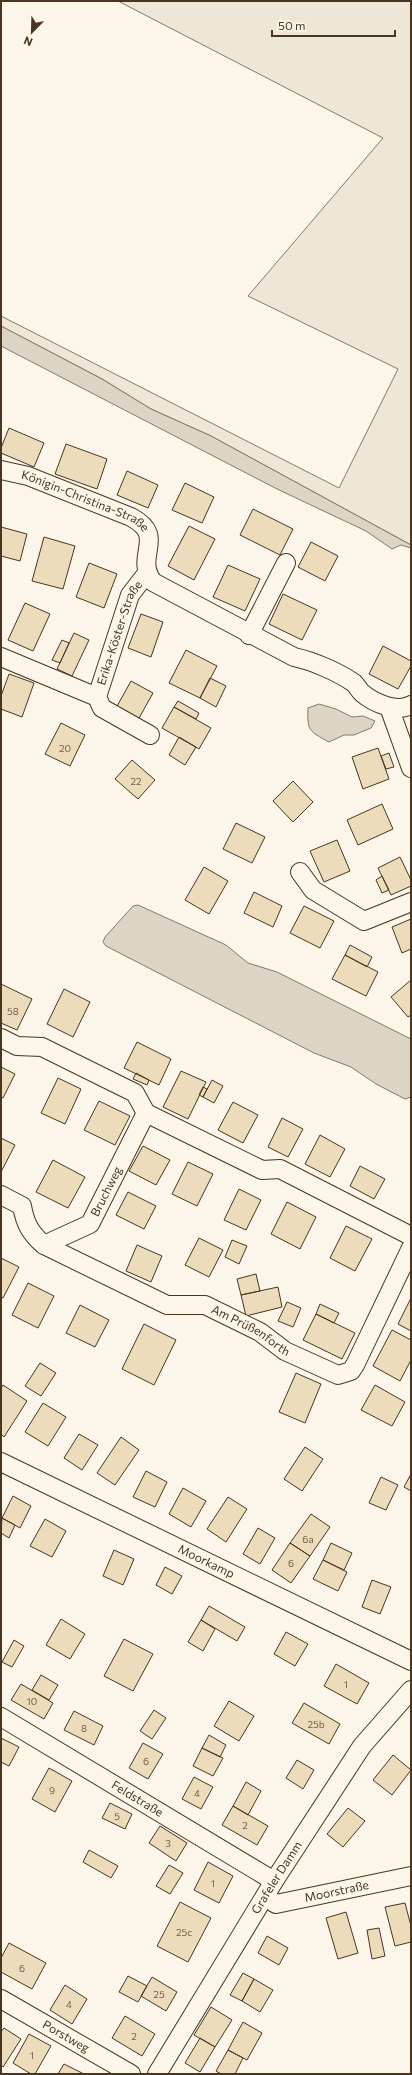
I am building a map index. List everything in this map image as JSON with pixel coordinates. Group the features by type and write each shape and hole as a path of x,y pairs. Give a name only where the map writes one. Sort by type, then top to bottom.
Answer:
{"street":[{"name":"Königin-Christina-Straße","path":"1,470 28,476 142,523 149,534 146,572"},
{"path":"250,635 286,563"},
{"path":"146,572 153,582 165,589 294,657 311,661 354,684 363,693 389,707 404,709 411,705"},
{"name":"Erika-Köster-Straße","path":"146,572 130,595 97,697 102,708 150,736"},
{"name":"Erika-Köster-Straße","path":"1,657 97,697"},
{"path":"389,707 411,768"},
{"path":"300,872 313,890 364,921 411,902"},
{"path":"1,1038 17,1046 42,1048 135,1093 146,1113 262,1170 280,1169 411,1236"},
{"name":"Bruchweg","path":"44,1245 90,1224 146,1113"},
{"name":"Am Prüßenforth","path":"1,1195 22,1206 25,1221 32,1235 44,1245 167,1305 204,1305 260,1332 285,1350 338,1376 351,1371 355,1365 411,1248"},
{"name":"Moorkamp","path":"1,1462 411,1662"},
{"name":"Grafeler Damm","path":"157,2074 274,1881 362,1746 411,1690"},
{"name":"Feldstraße","path":"1,1717 274,1881"},
{"name":"Moorstraße","path":"265,1897 276,1904 411,1876"},
{"name":"Porstweg","path":"1,1999 131,2074"}],"shaded area":[{"path":"118,1 411,1 411,545 211,436 151,409 102,379 1,326 1,316 339,488 398,369 248,296 383,138"},
{"path":"1,326 102,379 151,409 211,436 411,545 411,548 401,545 392,549 366,531 277,489 1,346"},
{"path":"319,704 336,709 352,717 363,716 375,721 371,728 354,735 344,735 329,742 313,732 309,726 308,708"},
{"path":"138,905 226,945 248,963 277,972 411,1039 411,1097 405,1099 376,1084 351,1067 314,1053 106,946 103,942 105,937 133,906"}],"building":[{"path":"9,428 44,443 34,467 1,453 1,448"},
{"path":"66,444 107,459 97,489 55,474"},
{"path":"127,471 158,485 148,508 117,495"},
{"path":"185,483 214,497 202,523 172,510"},
{"path":"253,509 293,529 280,555 240,535"},
{"path":"189,526 215,539 194,580 168,566"},
{"path":"1,527 27,534 20,561 1,556"},
{"path":"44,537 75,546 63,589 32,581"},
{"path":"311,542 338,556 325,581 298,567"},
{"path":"89,563 117,574 104,608 76,597"},
{"path":"228,565 260,579 245,611 213,597"},
{"path":"283,594 317,610 302,640 269,624"},
{"path":"25,603 50,614 33,651 8,640"},
{"path":"141,614 163,622 151,657 128,648"},
{"path":"74,633 89,640 72,676 57,669"},
{"path":"62,640 69,643 60,663 52,660"},
{"path":"383,646 411,661 411,666 398,689 369,674"},
{"path":"186,650 217,666 200,698 169,683"},
{"path":"9,674 34,683 22,717 1,709 1,696"},
{"path":"210,678 226,686 216,707 200,698"},
{"path":"131,681 153,693 138,720 116,708"},
{"path":"178,701 199,713 196,719 174,707"},
{"path":"174,707 211,728 199,749 162,728"},
{"path":"61,723 85,735 70,766 45,754"},
{"path":"179,737 196,747 185,765 169,755"},
{"path":"378,748 389,779 363,789 352,757"},
{"path":"389,753 394,767 386,769 381,756"},
{"path":"132,760 155,780 138,799 115,779"},
{"path":"293,781 313,802 293,822 273,801"},
{"path":"382,804 393,829 358,845 347,820"},
{"path":"236,823 265,837 252,863 223,849"},
{"path":"337,840 350,871 324,882 310,851"},
{"path":"400,857 411,880 411,886 391,895 378,868"},
{"path":"204,867 228,881 209,914 185,900"},
{"path":"382,876 389,890 382,893 376,880"},
{"path":"254,892 282,906 273,927 244,913"},
{"path":"304,906 334,921 320,948 290,933"},
{"path":"411,919 411,949 402,953 392,927"},
{"path":"350,945 372,957 367,967 345,955"},
{"path":"345,955 378,972 366,996 332,979"},
{"path":"411,980 411,1015 408,1017 391,997"},
{"path":"1,984 32,999 17,1030 1,1023"},
{"path":"64,989 90,1002 73,1037 47,1024"},
{"path":"137,1042 171,1059 159,1085 124,1068"},
{"path":"1,1067 15,1074 3,1098 1,1097"},
{"path":"181,1071 206,1082 188,1119 163,1107"},
{"path":"136,1073 149,1080 147,1085 133,1079"},
{"path":"58,1078 81,1089 65,1124 41,1113"},
{"path":"212,1080 223,1086 214,1103 203,1097"},
{"path":"203,1087 207,1089 203,1097 199,1095"},
{"path":"99,1101 130,1116 115,1145 84,1130"},
{"path":"233,1102 258,1115 243,1143 218,1130"},
{"path":"282,1118 303,1129 288,1157 268,1147"},
{"path":"320,1135 345,1149 330,1177 305,1164"},
{"path":"1,1138 15,1145 1,1172"},
{"path":"143,1146 170,1160 156,1185 129,1171"},
{"path":"53,1160 85,1177 68,1208 36,1192"},
{"path":"188,1162 213,1174 197,1206 172,1194"},
{"path":"360,1166 385,1179 374,1199 350,1186"},
{"path":"239,1189 261,1200 246,1230 224,1220"},
{"path":"128,1192 156,1206 144,1229 116,1215"},
{"path":"287,1202 316,1217 300,1249 271,1234"},
{"path":"346,1226 372,1239 355,1271 330,1258"},
{"path":"199,1238 223,1250 209,1277 185,1265"},
{"path":"232,1240 247,1246 239,1264 225,1257"},
{"path":"137,1245 162,1256 151,1282 126,1271"},
{"path":"1,1258 19,1267 3,1298 1,1297"},
{"path":"256,1274 260,1291 241,1295 237,1279"},
{"path":"28,1283 54,1296 38,1328 12,1315"},
{"path":"278,1287 282,1307 246,1316 241,1295"},
{"path":"411,1298 411,1331 398,1324"},
{"path":"287,1302 301,1308 293,1327 278,1321"},
{"path":"320,1304 339,1313 334,1323 316,1314"},
{"path":"80,1305 109,1320 95,1347 66,1333"},
{"path":"316,1314 355,1333 342,1359 303,1340"},
{"path":"144,1324 176,1340 154,1385 122,1369"},
{"path":"392,1330 411,1340 411,1360 400,1381 373,1366"},
{"path":"40,1363 56,1373 41,1396 25,1386"},
{"path":"296,1373 321,1384 305,1423 279,1412"},
{"path":"3,1385 27,1401 4,1437 1,1434 1,1388"},
{"path":"375,1385 405,1402 392,1426 361,1410"},
{"path":"43,1403 66,1417 48,1446 25,1432"},
{"path":"79,1434 98,1445 82,1470 64,1458"},
{"path":"121,1437 139,1450 115,1485 97,1473"},
{"path":"305,1447 323,1459 302,1491 284,1479"},
{"path":"146,1471 167,1482 155,1507 133,1497"},
{"path":"411,1474 411,1491 404,1487"},
{"path":"381,1477 398,1485 386,1510 369,1503"},
{"path":"183,1488 206,1501 191,1527 169,1514"},
{"path":"13,1496 31,1506 20,1528 2,1518"},
{"path":"228,1497 247,1509 226,1542 207,1529"},
{"path":"311,1514 330,1527 310,1556 290,1543"},
{"path":"2,1518 15,1525 9,1538 1,1533"},
{"path":"45,1519 66,1531 52,1557 30,1546"},
{"path":"258,1528 275,1538 260,1564 243,1554"},
{"path":"290,1543 310,1556 291,1583 272,1570"},
{"path":"331,1543 352,1553 344,1570 323,1560"},
{"path":"114,1550 134,1559 123,1585 103,1576"},
{"path":"323,1560 347,1572 338,1591 313,1579"},
{"path":"165,1567 182,1576 172,1594 156,1585"},
{"path":"372,1580 391,1587 380,1614 362,1607"},
{"path":"209,1606 245,1627 237,1641 201,1620"},
{"path":"61,1619 85,1634 70,1659 46,1645"},
{"path":"201,1620 215,1629 203,1651 188,1642"},
{"path":"286,1632 308,1644 295,1666 274,1654"},
{"path":"124,1639 153,1654 133,1691 104,1676"},
{"path":"14,1640 24,1646 12,1667 2,1662"},
{"path":"336,1664 369,1683 357,1704 324,1686"},
{"path":"41,1675 58,1685 49,1700 32,1690"},
{"path":"21,1684 53,1703 44,1719 11,1700"},
{"path":"229,1701 254,1716 239,1741 214,1726"},
{"path":"304,1703 340,1724 329,1744 292,1723"},
{"path":"154,1710 166,1718 152,1739 140,1731"},
{"path":"74,1711 103,1726 94,1745 64,1730"},
{"path":"209,1735 226,1745 220,1757 202,1748"},
{"path":"1,1738 19,1747 9,1766 1,1762"},
{"path":"143,1743 163,1754 148,1779 129,1768"},
{"path":"202,1748 223,1758 213,1776 193,1766"},
{"path":"393,1755 411,1770 392,1795 373,1780"},
{"path":"297,1760 314,1770 303,1789 286,1778"},
{"path":"49,1768 72,1781 55,1812 32,1799"},
{"path":"194,1777 213,1787 201,1809 182,1799"},
{"path":"246,1782 261,1791 248,1815 233,1806"},
{"path":"110,1803 132,1814 125,1829 102,1818"},
{"path":"233,1806 268,1826 257,1845 222,1825"},
{"path":"348,1808 365,1821 343,1847 327,1834"},
{"path":"160,1826 187,1843 176,1861 149,1843"},
{"path":"89,1850 118,1866 111,1878 83,1862"},
{"path":"208,1862 233,1876 219,1903 194,1890"},
{"path":"169,1865 183,1873 170,1894 156,1886"},
{"path":"180,1902 211,1918 188,1962 157,1946"},
{"path":"405,1903 411,1926 411,1942 395,1946 385,1907"},
{"path":"346,1912 358,1953 338,1959 326,1918"},
{"path":"379,1928 385,1956 372,1959 367,1930"},
{"path":"267,1936 288,1948 279,1965 258,1953"},
{"path":"9,1943 46,1963 32,1989 1,1972 1,1958"},
{"path":"243,1973 254,1979 242,2001 230,1995"},
{"path":"128,1976 147,1986 138,2002 119,1992"},
{"path":"152,1977 177,1992 166,2011 141,1996"},
{"path":"254,1979 273,1990 260,2012 242,2001"},
{"path":"65,1985 87,1999 72,2024 50,2010"},
{"path":"211,2007 232,2020 215,2047 194,2035"},
{"path":"125,2016 155,2034 142,2056 112,2038"},
{"path":"243,2022 262,2033 247,2060 228,2050"},
{"path":"4,2028 21,2039 3,2067 1,2065 1,2032"},
{"path":"29,2034 51,2046 35,2074 31,2074 13,2063"},
{"path":"200,2038 215,2047 200,2072 185,2063"},
{"path":"228,2050 243,2058 235,2074 221,2074 216,2071"},
{"path":"64,2064 84,2074 58,2074"}]}
